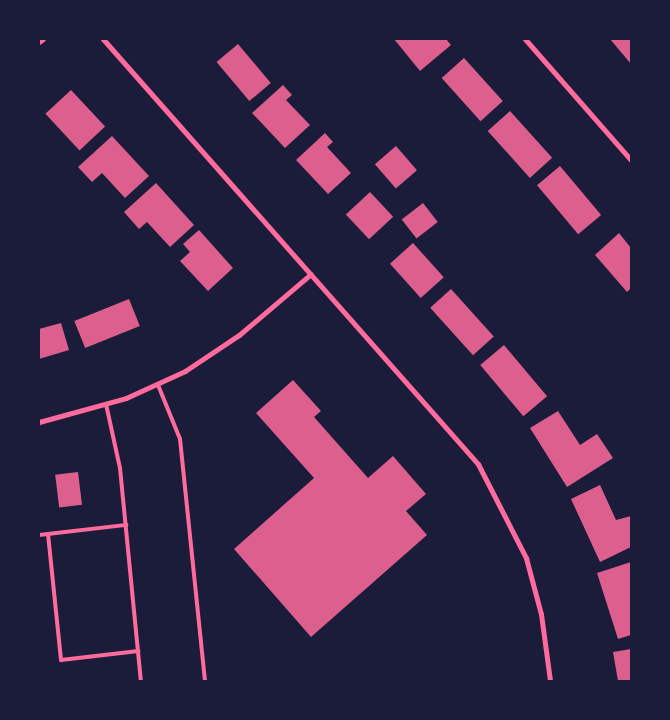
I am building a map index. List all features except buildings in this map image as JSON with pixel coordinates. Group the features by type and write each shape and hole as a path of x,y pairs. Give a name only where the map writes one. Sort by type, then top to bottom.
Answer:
{"street":[{"path":"39,42 43,39"},
{"path":"103,39 478,464 494,489 526,558 541,614 550,681"},
{"path":"525,39 631,160"},
{"path":"39,422 106,404 158,385 215,353 311,274"}],"lane":[{"path":"158,385 180,439 206,681"},
{"path":"106,404 120,468 141,681"},
{"path":"39,535 126,525"},
{"path":"48,534 61,660 138,651"}]}
